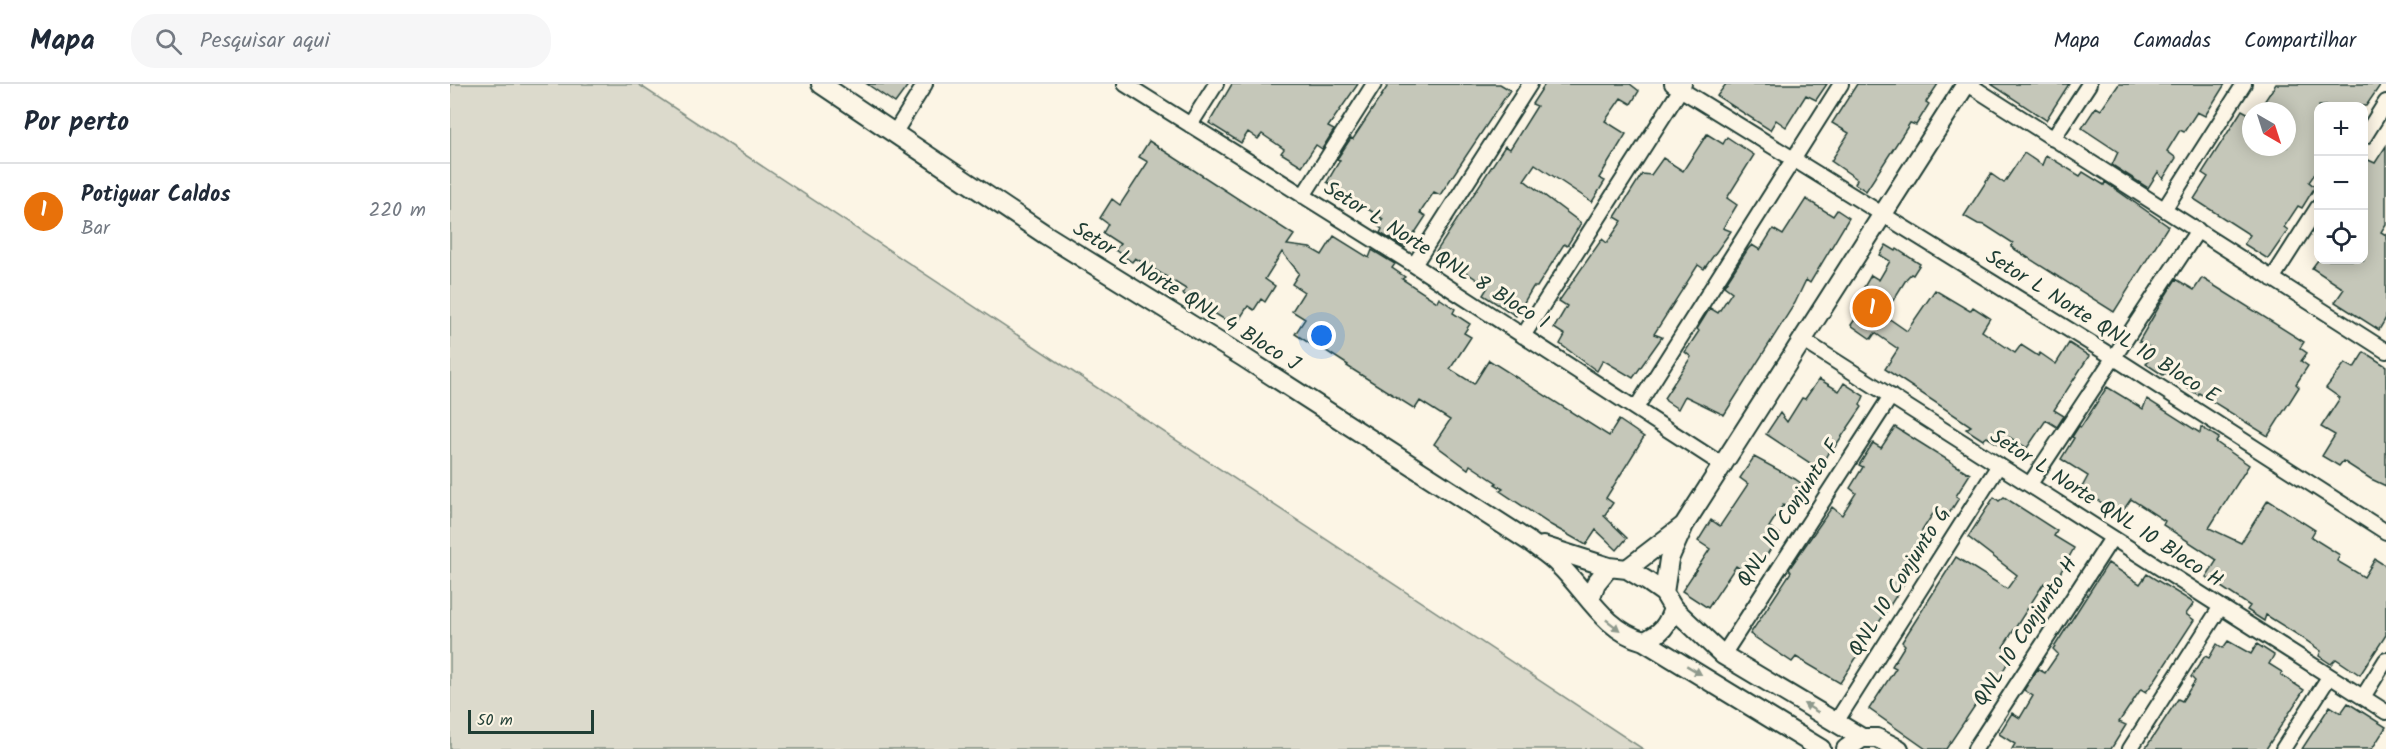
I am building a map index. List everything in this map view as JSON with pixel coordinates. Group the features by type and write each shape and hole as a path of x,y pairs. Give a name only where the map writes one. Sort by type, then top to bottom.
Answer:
{"main road":[{"name":"Setor L Norte QNL 4 Bloco J","path":"821,84 1046,235 1243,357 1530,542"},
{"path":"1644,641 1656,636 1665,628 1669,600 1669,559 1684,525 1967,84"},
{"path":"1590,599 1596,583 1684,525"},
{"path":"1530,542 1618,568 1669,600 1723,656 1862,738 1877,738 1899,749"},
{"path":"1530,542 1558,563 1612,626 1631,637 1644,641 1821,749"},
{"path":"1846,749 1862,738"}],"street":[{"path":"895,132 925,84"},
{"name":"Setor L Norte QNL 8 Bloco I","path":"1125,84 1414,265 1724,466"},
{"path":"1190,126 1216,84"},
{"path":"1303,196 1374,84"},
{"path":"1414,265 1530,84"},
{"path":"1636,408 1841,84"},
{"path":"1967,84 2165,208 2386,351"},
{"path":"2053,139 2089,84"},
{"path":"2165,208 2244,84"},
{"path":"1523,336 1679,86"},
{"name":"Setor L Norte QNL 10 Bloco E","path":"1679,86 2113,357 2386,532"},
{"path":"2368,131 2386,102"},
{"path":"2272,279 2317,210"},
{"path":"2030,484 2198,230"},
{"name":"Setor L Norte QNL 10 Bloco H","path":"1804,341 2386,712"},
{"name":"QNL 10 Conjunto F","path":"1723,656 1891,396"},
{"name":"QNL 10 Conjunto G","path":"1836,722 1999,465"},
{"name":"QNL 10 Conjunto H","path":"1975,749 2112,538"},
{"path":"2130,749 2220,608"},
{"path":"2363,697 2386,660"},
{"path":"2283,749 2329,677"}],"shaded area":[{"path":"450,84 638,84 1643,749 450,749"}],"building":[{"path":"867,84 909,84 895,103"},
{"path":"1232,84 1358,84 1328,127 1334,130 1322,149 1316,145 1302,166 1281,153 1284,149 1262,134 1258,139 1248,132 1241,143 1209,123"},
{"path":"1389,84 1500,84 1510,90 1440,195 1434,192 1420,213 1426,216 1405,248 1380,233 1382,229 1378,226 1383,219 1327,182 1340,160 1337,159"},
{"path":"1545,84 1630,84 1639,91 1631,104 1621,98 1605,121 1626,134 1599,178 1605,181 1592,202 1535,164 1524,180 1581,223 1567,246 1564,244 1537,287 1533,287 1516,316 1483,295 1488,287 1436,252 1505,146 1510,149 1537,106 1532,104"},
{"path":"1726,84 1827,84 1816,100 1806,95 1786,127 1776,120 1770,130 1717,96"},
{"path":"1857,84 1938,84 1926,102 1929,104 1916,125 1910,123 1866,191 1855,184 1857,179 1831,161 1849,133 1832,123"},
{"path":"1991,84 2069,84 2046,120"},
{"path":"2119,84 2225,84 2205,116 2197,112 2184,132 2180,130 2167,151 2176,158 2163,179 2158,172 2148,188 2112,165 2118,152 2082,128 2096,107 2101,110"},
{"path":"2276,84 2381,84 2368,103 2314,102 2314,175 2309,182 2314,189 2302,208 2298,206 2284,227 2288,230 2268,259 2244,244 2250,235 2194,199 2208,177 2202,173 2242,110 2242,156 2296,156 2296,102 2264,102"},
{"path":"1707,134 1723,144 1727,137 1754,155 1727,198 1737,205 1723,228 1731,231 1704,269 1698,265 1654,334 1662,337 1633,378 1603,360 1597,371 1560,344 1565,335 1554,328 1567,306 1559,301 1602,239 1607,243 1622,221 1615,217 1642,174 1651,175 1663,158 1683,171"},
{"path":"1149,141 1294,235 1287,245 1310,248 1322,255 1334,236 1369,258 1372,250 1395,264 1392,268 1405,277 1402,279 1437,302 1439,298 1455,309 1453,313 1470,324 1464,333 1471,337 1450,369 1474,384 1489,360 1609,436 1619,420 1644,437 1606,498 1613,503 1604,516 1627,538 1617,550 1596,530 1586,545 1500,491 1503,489 1495,484 1497,483 1470,465 1468,469 1434,444 1450,420 1420,401 1415,409 1314,343 1312,345 1295,334 1305,319 1292,311 1304,292 1292,284 1299,273 1282,252 1265,279 1275,286 1265,302 1261,299 1254,310 1248,306 1235,326 1183,294 1186,289 1135,258 1132,262 1115,250 1120,244 1103,233 1108,224 1100,218 1112,199 1120,205 1148,162 1139,157"},
{"path":"2386,146 2386,224 2381,232 2386,235 2386,318 2379,330 2335,302 2344,289 2312,268 2315,264 2368,264 2368,160 2375,163"},
{"path":"2024,153 2042,165 2046,155 2080,176 2083,172 2104,185 2105,182 2168,226 2114,312 2011,247 2013,243 1985,225 1978,224 1964,216 1991,174 2004,183"},
{"path":"1806,199 1833,216 1837,210 1849,218 1810,283 1806,280 1795,303 1724,415 1685,396 1678,409 1664,398 1691,357 1685,352 1699,331 1697,329 1710,308 1718,313 1732,292 1724,286 1748,249 1752,245 1760,250 1773,229 1783,235"},
{"path":"1886,245 1896,251 1897,249 1920,264 1913,275 1907,278 1884,315 1907,331 1935,290 1970,311 1973,307 1990,318 1982,331 2015,353 2021,345 2038,356 2040,353 2056,364 2069,343 2089,356 2054,410 2064,416 2057,427 2046,420 2027,448 2009,437 2003,447 1987,437 1983,440 1966,429 1971,426 1885,369 1898,349 1875,333 1871,339 1851,325 1869,299 1860,294 1871,275 1879,280 1890,261 1880,255"},
{"path":"2202,278 2304,342 2300,348 2307,353 2301,361 2308,366 2296,384 2299,387 2268,436 2199,393 2198,395 2165,373 2163,375 2146,364 2154,350 2139,341 2176,279 2194,290"},
{"path":"2364,352 2386,366 2386,486 2343,461 2339,466 2322,456 2335,435 2321,427 2340,398 2326,388 2345,363 2354,368"},
{"path":"1819,379 1839,391 1844,383 1864,396 1860,405 1862,407 1834,448 1832,446 1819,469 1766,434 1780,413 1787,422 1802,398 1805,399"},
{"path":"2107,387 2143,409 2147,399 2200,433 2201,427 2219,438 2216,442 2249,465 2209,528 2241,543 2268,500 2315,530 2311,537 2340,555 2337,561 2364,577 2375,559 2386,566 2386,635 2360,675 2336,659 2331,664 2319,656 2321,651 2266,615 2264,621 2247,610 2250,606 2206,577 2217,560 2163,525 2165,521 2131,499 2120,515 2081,489 2088,476 2061,459 2079,426 2081,427"},
{"path":"1895,427 1970,474 1945,520 1934,512 1920,534 1926,538 1913,558 1918,562 1840,683 1796,657 1792,662 1750,634 1791,572 1789,569 1832,507 1842,515 1856,493 1850,488 1863,467 1859,465 1873,443 1881,448"},
{"path":"1754,457 1809,489 1794,512 1783,505 1769,527 1780,534 1753,577 1736,566 1708,608 1682,591 1710,549 1698,541 1711,520 1720,526 1748,484 1740,478"},
{"path":"1994,497 1999,501 2004,497 2057,531 2054,536 2074,548 2052,588 2044,583 2003,647 2013,653 1989,696 1982,695 1946,749 1926,749 1869,709 1896,668 1892,666 1905,645 1902,642 1956,557 2007,589 2017,575 1968,537"},
{"path":"2108,563 2140,584 2147,574 2194,603 2186,614 2194,620 2153,683 2146,692 2141,689 2119,722 2126,725 2111,749 2012,749 2015,744 1999,734 2012,713 2020,718 2033,696 2024,690 2038,669 2045,673 2058,654 2053,649"},
{"path":"2228,641 2251,654 2257,644 2274,655 2269,664 2304,690 2266,749 2145,749 2178,699 2182,701 2195,681 2191,677 2205,656 2209,658 2217,644 2223,648"},
{"path":"2348,703 2386,727 2372,749 2302,749 2330,706 2341,713"}],"place":[{"name":"Potiguar Caldos","path":"1872,308"}]}
